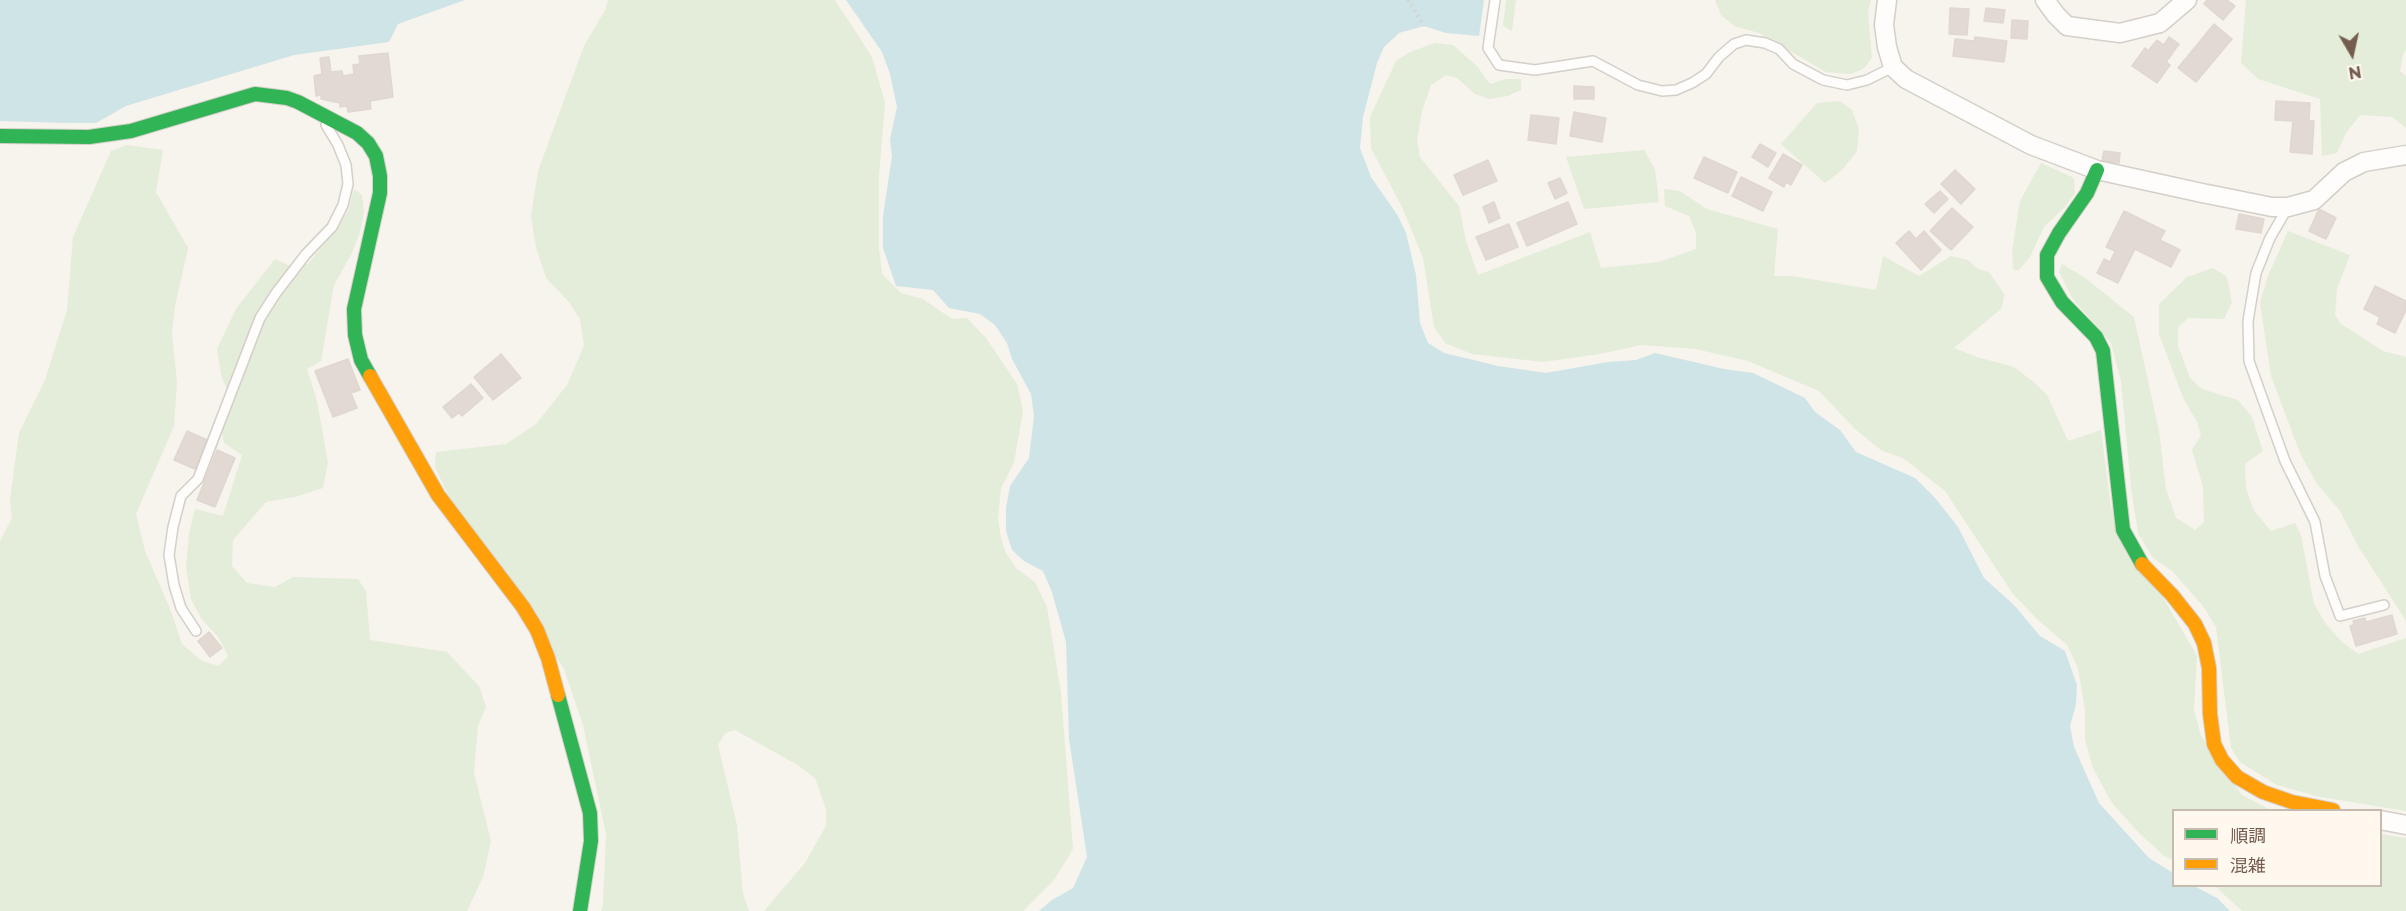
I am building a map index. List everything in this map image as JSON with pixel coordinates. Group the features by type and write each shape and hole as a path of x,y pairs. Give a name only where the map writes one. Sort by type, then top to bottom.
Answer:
{"street":[{"path":"1887,0 1884,25 1893,67 1906,79 2031,145 2097,170 2202,194 2272,207 2288,207 2314,200 2344,172 2364,162 2406,155"},
{"path":"2045,0 2067,26 2120,33 2160,23 2187,0"},
{"path":"0,136 89,137 131,130 255,94 287,98 357,133 368,143 376,156 380,176 380,194 354,309 355,335 361,360 438,495 523,607 537,630 548,658 590,813 591,841 580,911"},
{"path":"2097,170 2087,193 2059,233 2047,255 2047,277 2062,302 2096,337 2103,351 2123,530 2139,560 2195,624 2204,643 2209,668 2210,714 2214,744 2222,760 2237,777 2263,792 2292,802 2328,809"},
{"path":"2382,820 2406,825"}],"lane":[{"path":"1495,0 1488,48 1499,65 1535,70 1593,61 1604,64 1638,86 1662,92 1676,90 1692,83 1706,74 1719,57 1734,44 1746,40 1765,43 1779,49 1793,64 1823,80 1847,85 1867,80 1893,67"},
{"path":"196,631 181,608 174,585 169,555 173,527 181,496 198,479 260,318 306,254 332,227 343,205 348,184 346,165 338,145 319,113"},
{"path":"2288,207 2270,238 2256,273 2248,321 2249,361 2285,461 2315,522 2325,576 2340,616 2384,605"}],"path":[{"path":"1408,0 1424,26"}],"green space":[{"path":"608,0 835,0 872,57 885,103 879,175 879,248 882,274 901,293 923,299 952,319 967,318 986,338 1017,384 1023,411 1014,463 1001,488 998,519 1006,553 1017,569 1035,582 1047,607 1061,693 1073,849 1054,880 1023,911 764,911 805,863 826,826 826,809 815,778 796,764 735,730 725,733 718,745 737,825 743,893 749,911 601,911 606,834 583,725 564,669 449,497 435,467 436,452 506,444 536,424 567,385 584,346 580,319 569,302 546,278 536,247 531,216 538,171 584,46 605,10"},
{"path":"1506,0 1516,0 1512,31 1503,26"},
{"path":"1715,0 1871,0 1868,12 1872,58 1863,69 1851,74 1826,72 1759,33 1734,26 1721,15"},
{"path":"2246,0 2406,0 2406,50 2400,71 2406,76 2406,128 2392,117 2360,115 2346,133 2337,153 2322,156 2320,99 2258,79 2241,63"},
{"path":"1435,43 1453,45 1477,66 1490,84 1506,79 1521,79 1521,90 1508,96 1489,99 1475,94 1457,78 1446,75 1431,85 1422,111 1417,140 1420,157 1459,206 1466,241 1478,275 1590,232 1601,268 1659,262 1696,249 1696,233 1689,216 1665,206 1664,189 1680,191 1707,209 1778,229 1774,276 1793,276 1876,290 1883,256 1919,276 1951,256 1968,260 1978,269 1989,272 2004,294 2002,308 1954,348 2014,367 2035,383 2047,395 2068,441 2101,430 2111,508 2197,656 2194,710 2201,736 2242,795 2269,809 2172,809 2172,860 2163,855 2139,833 2112,803 2093,768 2085,740 2085,711 2078,668 2067,645 2013,594 1945,491 1903,458 1882,451 1854,428 1819,391 1748,361 1695,349 1642,345 1543,362 1472,354 1445,343 1434,327 1423,258 1403,209 1371,148 1370,117 1396,61 1410,52"},
{"path":"1840,101 1852,110 1859,129 1857,151 1842,170 1825,183 1781,144 1817,103"},
{"path":"127,145 163,150 156,192 188,248 175,306 172,333 177,383 174,426 136,514 145,551 182,644 202,661 219,666 228,656 219,638 201,618 191,599 186,566 189,534 195,509 223,516 242,455 224,443 222,431 234,401 222,379 217,349 236,309 275,259 288,265 308,264 349,209 354,189 362,195 364,212 360,232 351,255 334,285 321,361 307,369 317,401 328,463 323,488 295,497 266,502 233,540 232,566 247,583 275,587 293,577 358,579 366,591 370,640 447,652 479,686 486,707 478,726 474,773 491,841 483,877 467,911 0,911 0,541 12,518 10,499 19,433 45,380 67,310 73,237 111,151"},
{"path":"1644,150 1655,169 1659,202 1584,209 1566,157"},
{"path":"2041,163 2074,178 2075,193 2065,207 2044,227 2030,257 2018,271 2013,269 2012,251 2020,201"},
{"path":"2288,231 2350,255 2337,289 2335,315 2341,324 2383,351 2406,357 2406,621 2358,546 2340,511 2317,484 2300,453 2271,376 2260,303 2268,276"},
{"path":"2062,264 2085,278 2134,317 2159,431 2166,489 2176,518 2195,530 2204,522 2203,486 2192,450 2201,435 2197,422 2184,400 2159,334 2159,304 2187,277 2213,268 2227,277 2232,302 2224,319 2188,318 2178,327 2178,346 2190,378 2202,389 2238,400 2252,417 2263,451 2245,464 2246,488 2254,511 2271,531 2295,523 2301,535 2314,604 2326,624 2342,642 2358,654 2406,638 2406,811 2320,797 2277,785 2240,762 2231,748 2216,627 2203,606 2172,571 2153,558 2138,533 2131,488 2121,381 2111,343 2074,301 2059,272"},
{"path":"2382,834 2406,838 2406,911 2242,911 2216,887 2382,887"}],"shaded area":[{"path":"0,0 465,0 398,24 389,42 294,55 126,106 96,123 67,123 0,121"},
{"path":"846,0 1484,0 1479,36 1446,33 1424,26 1399,33 1384,47 1377,63 1363,117 1360,148 1371,177 1398,216 1406,233 1416,275 1420,323 1428,343 1444,353 1498,366 1546,373 1608,362 1636,360 1655,353 1724,369 1753,373 1805,398 1815,412 1840,430 1856,452 1915,478 1936,499 1958,527 1984,578 2014,605 2040,636 2065,651 2077,685 2076,704 2070,726 2074,747 2099,803 2149,858 2172,872 2172,887 2196,887 2217,898 2230,911 1039,911 1052,900 1073,888 1087,857 1069,739 1066,642 1052,592 1043,571 1024,561 1012,550 1006,531 1006,508 1010,486 1029,458 1034,416 1031,394 1012,359 1007,343 995,325 980,314 949,308 933,290 896,286 883,248 883,216 892,156 890,139 897,107 890,74 882,52"}],"building":[{"path":"2207,0 2227,0 2235,6 2223,20 2204,4"},
{"path":"1950,8 1969,9 1967,35 1949,34"},
{"path":"1986,8 2005,10 2003,23 1984,21"},
{"path":"2012,20 2028,21 2027,39 2011,38"},
{"path":"2214,24 2232,39 2196,82 2178,68"},
{"path":"1975,37 2007,41 2004,62 1953,56 1955,39 1974,41"},
{"path":"2169,37 2179,44 2166,62 2170,65 2157,83 2132,66 2145,48 2148,51 2157,40 2164,45"},
{"path":"388,53 393,97 370,101 371,109 348,112 347,106 340,107 340,103 321,99 321,95 316,96 314,76 322,74 320,58 329,57 331,72 342,71 343,76 354,74 353,65 360,64 359,56"},
{"path":"1574,86 1594,87 1594,99 1574,99"},
{"path":"2276,101 2310,103 2309,121 2314,121 2312,154 2290,152 2293,121 2275,120"},
{"path":"1574,112 1606,118 1602,142 1570,136"},
{"path":"1531,115 1559,118 1556,144 1528,140"},
{"path":"1760,144 1776,153 1768,167 1752,157"},
{"path":"2104,151 2120,153 2119,163 2102,161"},
{"path":"1783,154 1802,165 1791,185 1786,182 1784,187 1769,178"},
{"path":"1704,157 1737,172 1728,193 1694,178"},
{"path":"1488,160 1497,181 1463,195 1454,175"},
{"path":"1955,170 1975,189 1961,204 1941,184"},
{"path":"1741,177 1772,192 1763,211 1732,196"},
{"path":"1560,178 1567,193 1555,199 1548,183"},
{"path":"1940,191 1948,199 1934,213 1925,204"},
{"path":"1494,202 1500,218 1489,223 1483,207"},
{"path":"1568,202 1577,224 1527,246 1517,223"},
{"path":"1952,208 1973,227 1951,250 1930,231"},
{"path":"2319,209 2336,218 2326,239 2309,231"},
{"path":"2124,211 2165,231 2160,240 2180,250 2171,267 2135,249 2118,283 2097,273 2104,259 2110,262 2115,251 2106,247"},
{"path":"2239,214 2264,219 2261,233 2236,229"},
{"path":"1509,224 1518,247 1486,260 1476,237"},
{"path":"1909,231 1916,239 1924,231 1941,250 1921,270 1896,243"},
{"path":"2375,286 2406,301 2406,310 2395,333 2377,324 2380,317 2364,309"},
{"path":"501,354 521,378 493,400 474,377"},
{"path":"348,359 360,390 351,393 357,408 333,417 315,371"},
{"path":"471,384 483,398 462,416 459,413 452,418 443,407"},
{"path":"187,431 207,440 195,469 174,460"},
{"path":"217,450 235,458 215,507 197,500"},
{"path":"2392,615 2397,634 2356,646 2350,626 2354,625 2353,621 2365,618 2366,622"},
{"path":"209,632 222,648 210,657 198,641"}],"traffic: fast":[{"path":"0,136 89,137 131,131 255,94 287,98 298,102 357,133 368,143 376,156 380,176 380,193 354,309 355,335 361,360 370,376"},
{"path":"2097,170 2087,193 2059,233 2047,255 2047,277 2062,302 2096,337 2103,351 2123,530 2142,564"},
{"path":"558,695 590,813 591,841 580,911"}],"traffic: slow":[{"path":"370,376 438,495 523,607 537,630 548,658 558,695"},
{"path":"2142,564 2172,595 2195,624 2204,643 2209,668 2210,714 2214,744 2222,760 2237,777 2263,792 2292,802 2328,809"}]}
